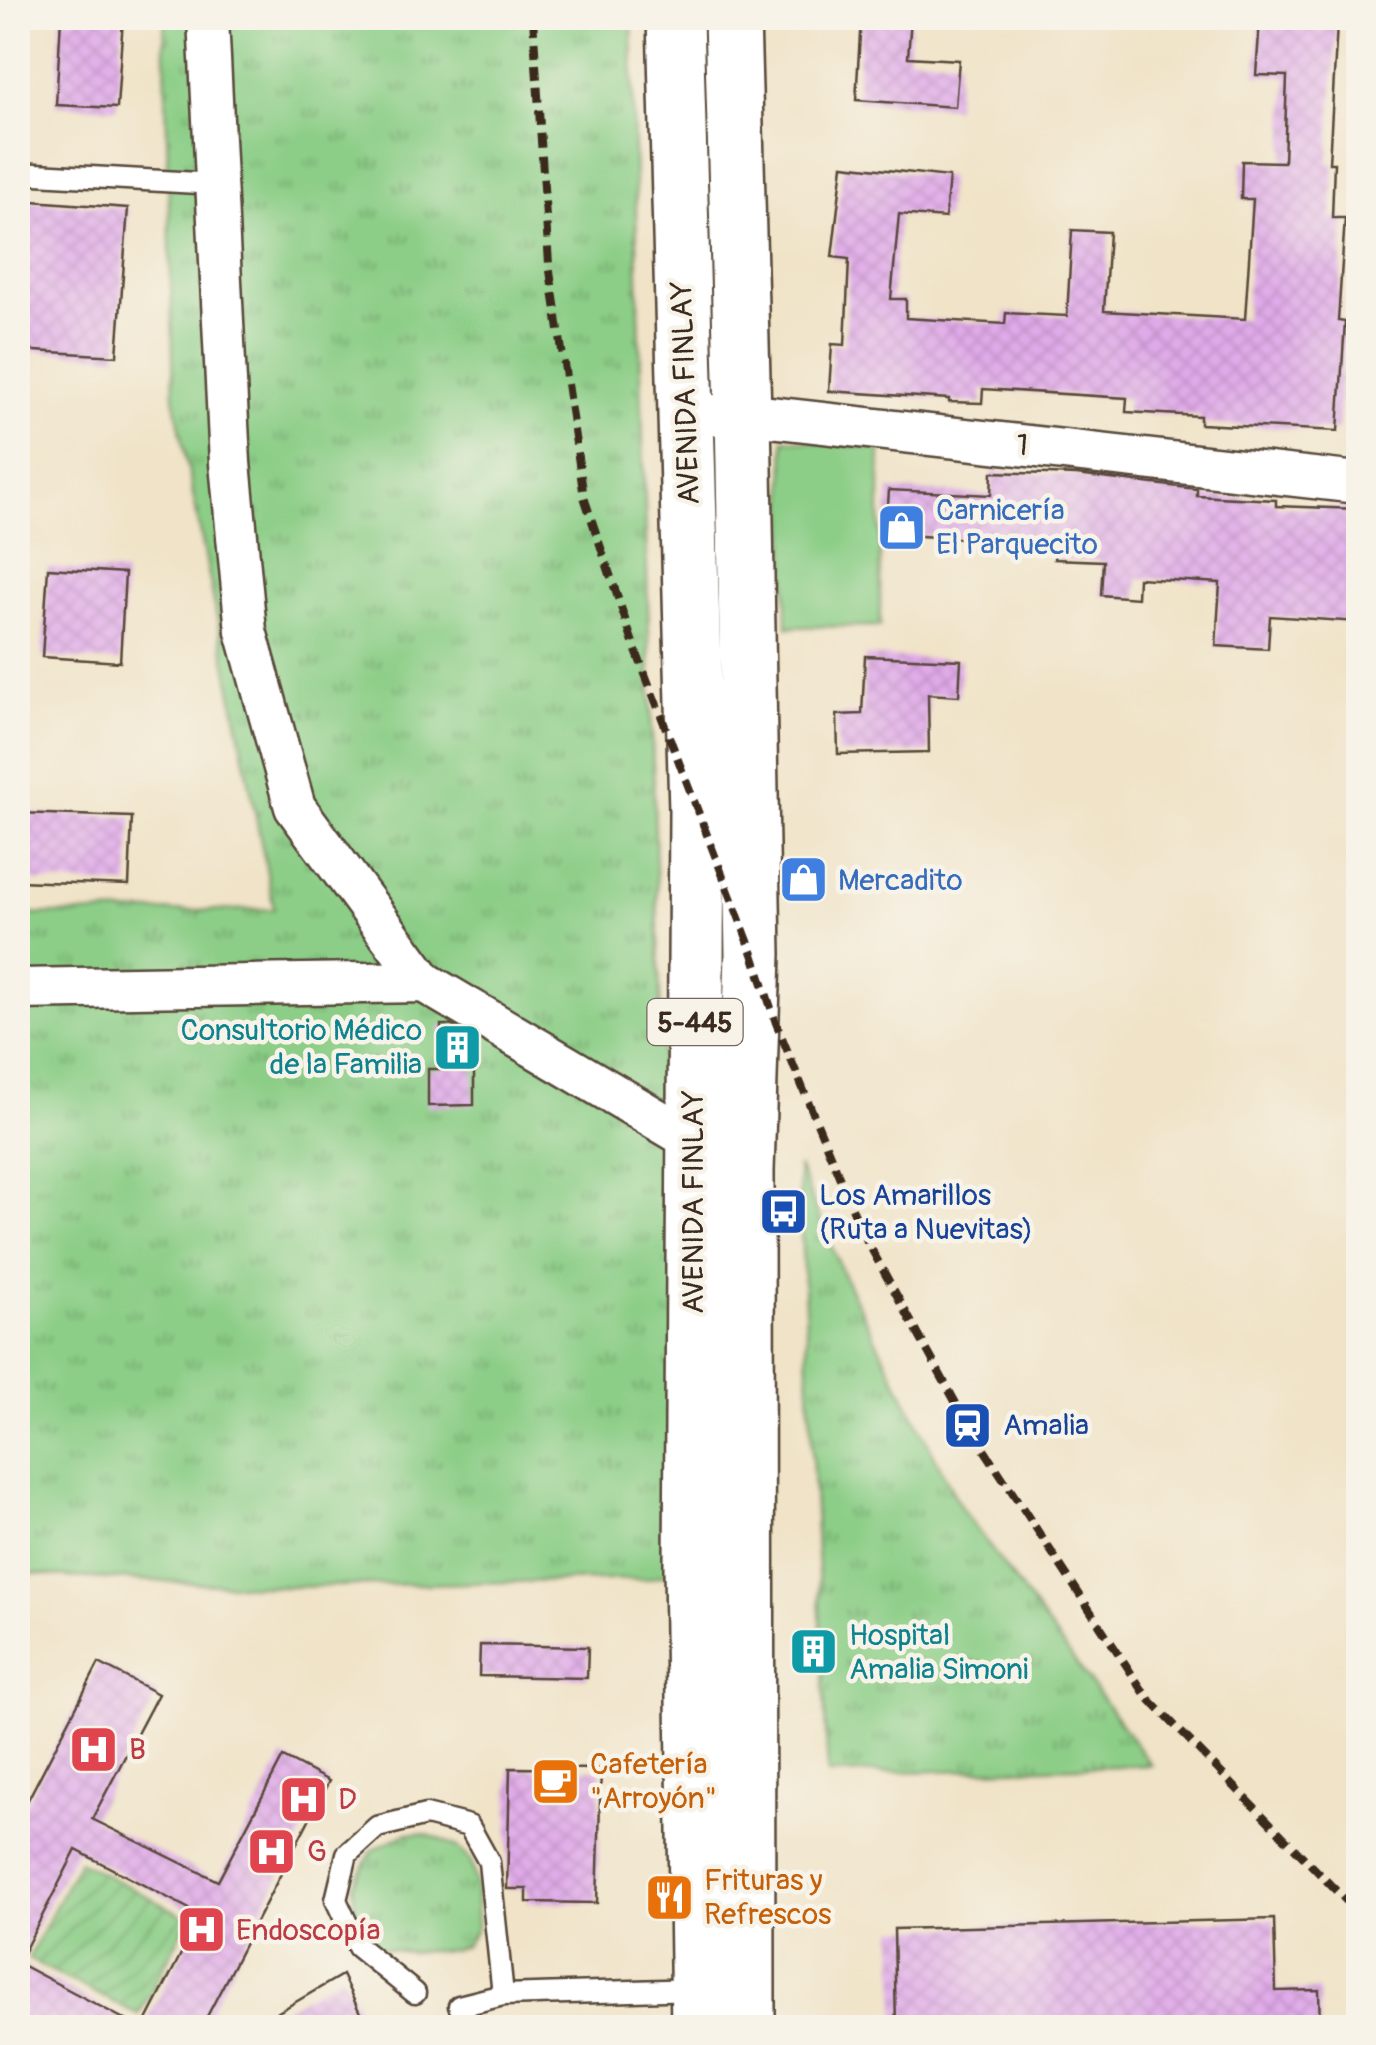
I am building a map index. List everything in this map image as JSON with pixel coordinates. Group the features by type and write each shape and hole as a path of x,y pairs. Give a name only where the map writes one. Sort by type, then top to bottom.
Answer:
{"highway":[{"name":"AVENIDA FINLAY","path":"675,18 697,811 692,1567 723,2002"},
{"name":"AVENIDA FINLAY","path":"723,2002 753,954 744,414 732,18"}],"street":[{"path":"208,18 230,463 246,630 296,807 424,982 746,1171"},
{"name":"1","path":"686,416 744,414 1358,483"},
{"path":"18,989 424,982"}],"lane":[{"path":"18,173 216,184"},
{"path":"415,1993 358,1947 336,1900 347,1854 377,1828 426,1815 469,1826 489,1862 504,1995"},
{"path":"459,2006 504,1995 723,2002"}],"green space":[{"path":"164,18 632,18 664,1125 693,1141 692,1567 647,1579 283,1587 18,1572 18,915 274,909 174,397"},
{"path":"784,439 880,449 880,626 787,627"},
{"path":"798,1166 846,1281 961,1508 1151,1765 828,1774"},
{"path":"406,1833 440,1839 457,1847 471,1861 477,1928 465,1946 409,1952 379,1948 365,1936 355,1913 353,1886 372,1851"},
{"path":"79,1861 189,1918 139,2015 28,1959"}],"building":[{"path":"61,18 123,18 117,108 56,105"},
{"path":"861,18 911,18 908,57 959,60 955,107 856,100"},
{"path":"1260,20 1337,24 1329,163 1334,163 1332,218 1345,218 1338,321 1345,322 1338,431 1200,424 1200,416 1126,412 1127,398 983,389 982,403 829,391 832,344 845,345 849,259 832,257 843,165 949,177 945,218 899,214 891,299 906,299 906,318 1005,324 1006,313 1067,316 1072,230 1109,232 1104,311 1245,319 1253,199 1241,199 1242,161 1284,162 1287,76 1256,75"},
{"path":"18,200 128,208 117,356 18,350"},
{"path":"992,472 1076,475 1197,489 1197,496 1276,500 1276,506 1358,509 1358,622 1270,616 1268,649 1216,646 1220,583 1138,578 1137,598 1101,595 1103,561 1054,559 1055,552 988,548 989,540 886,534 889,490 991,495"},
{"path":"48,568 125,573 120,662 42,657"},
{"path":"865,656 961,660 959,696 928,694 929,752 838,754 837,715 862,714"},
{"path":"18,813 132,817 129,885 18,881"},
{"name":"Consultorio Médico de la Familia","path":"441,1025 450,1025 474,1039 474,1105 428,1106 428,1069 441,1069"},
{"path":"480,1645 588,1647 587,1678 479,1676"},
{"path":"99,1663 158,1694 92,1819 218,1881 283,1757 329,1781 201,2028 143,2028 201,1915 76,1850 18,1963 18,1819"},
{"path":"510,1768 601,1769 597,1903 527,1902 527,1889 507,1889"},
{"path":"1274,1919 1276,1991 1319,1990 1320,2028 896,2028 894,1929"},
{"path":"18,1963 141,2028 18,2028"},
{"path":"342,1975 361,2015 340,2028 251,2028"}],"railway":[{"path":"533,18 549,264 584,497 633,643 776,1023 862,1232 968,1425 1147,1697 1358,1913"}],"place":[{"name":"Carnicería El Parquecito","path":"901,527"},
{"name":"Mercadito","path":"803,880"},
{"name":"Consultorio Médico de la Familia","path":"457,1047"},
{"name":"Los Amarillos (Ruta a Nuevitas)","path":"784,1212"},
{"name":"Amalia","path":"968,1425"},
{"name":"Hospital Amalia Simoni","path":"814,1652"},
{"name":"B","path":"94,1749"},
{"name":"Cafetería \"Arroyón\"","path":"555,1781"},
{"name":"D","path":"303,1799"},
{"name":"G","path":"272,1851"},
{"name":"Frituras y Refrescos","path":"669,1897"},
{"name":"Endoscopía","path":"201,1930"}]}
